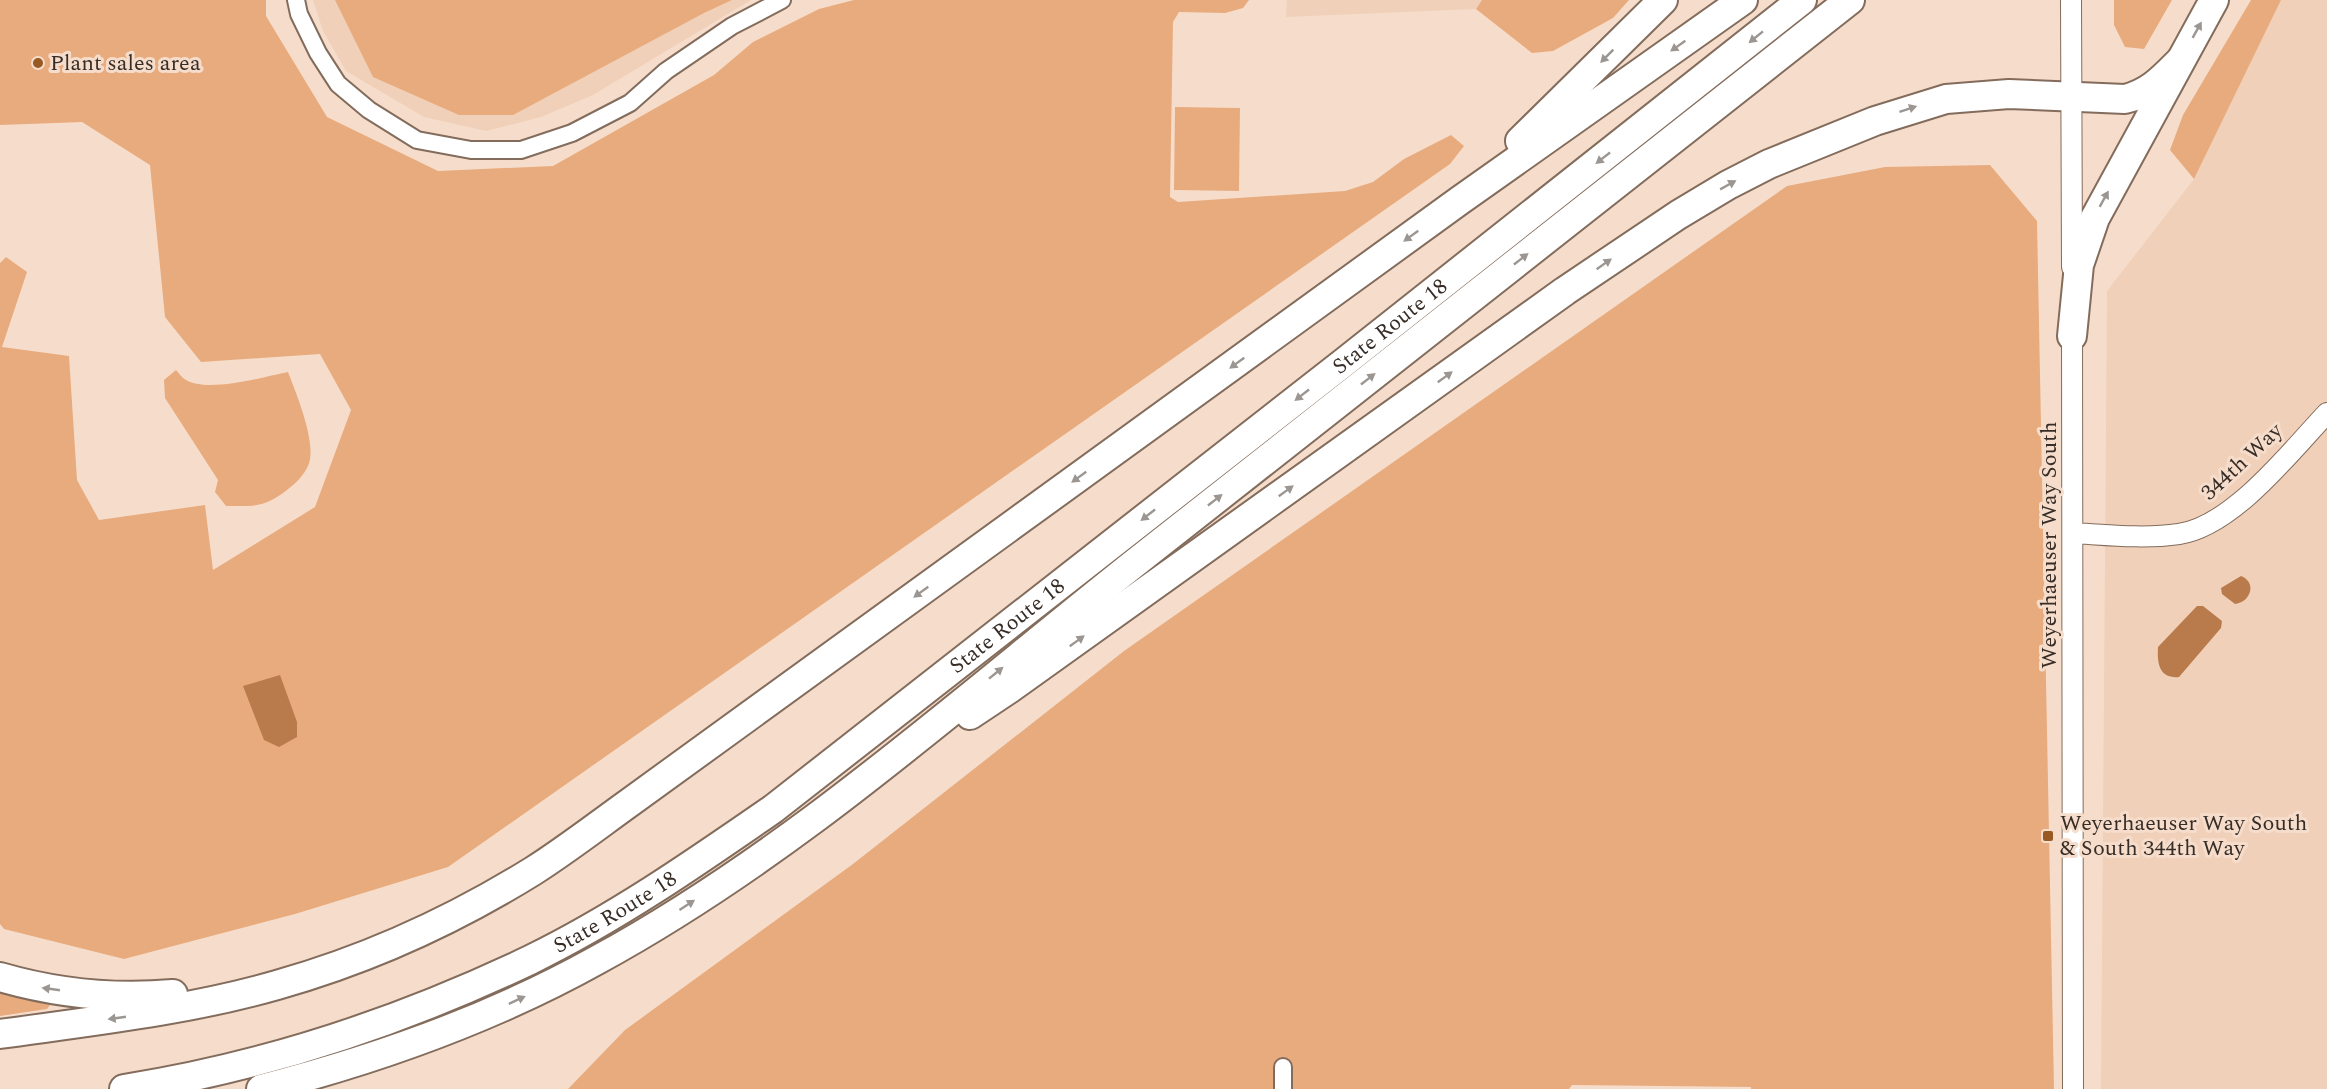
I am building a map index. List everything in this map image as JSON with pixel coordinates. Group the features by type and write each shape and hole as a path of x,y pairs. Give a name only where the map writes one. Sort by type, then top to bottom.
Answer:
{"highway":[{"path":"1459,201 1663,0"},
{"path":"0,1034 172,1010 277,985 353,959 447,918 532,871 570,846 1459,201 1743,0"},
{"name":"State Route 18","path":"124,1089 209,1072 295,1051 450,995 531,959 606,919 685,870 783,801 1361,350 1802,0"},
{"name":"State Route 18","path":"261,1089 409,1046 464,1024 586,966 651,929 756,861 853,789 1051,628 1850,0"},
{"path":"2072,336 2079,265 2095,218 2214,0"},
{"path":"853,789 1010,689 1565,291 1728,184 1769,164 1842,134 1904,110 1935,101 2009,94 2125,99 2141,95 2158,83 2180,61"},
{"path":"0,977 46,988 91,994 153,996 277,985"},
{"path":"326,1089 370,1073 464,1024"}],"street":[{"path":"296,0 299,15 318,53 338,84 369,110 417,140 471,150 521,150 572,133 630,103 666,71 732,26 782,0"},
{"name":"Weyerhaeuser Way South","path":"2071,0 2073,1089"},
{"name":"344th Way","path":"2073,533 2158,536 2180,534 2203,526 2232,509 2252,492 2327,414"},
{"path":"1283,1067 1283,1089"}],"shaded area":[{"path":"0,0 266,0 266,16 327,117 438,171 553,166 714,75 753,42 819,9 854,0 1249,0 1243,8 1225,13 1179,12 1173,22 1170,197 1178,202 1345,191 1373,182 1404,159 1451,135 1464,146 1450,164 448,867 295,914 124,959 4,929 0,924 0,263 6,257 27,272 2,347 69,356 77,480 99,520 205,505 213,570 315,507 351,410 320,354 201,362 165,317 150,165 82,122 0,125"},
{"path":"313,0 751,0 593,95 541,117 486,131 424,117 346,71 323,31"},
{"path":"335,0 732,0 513,115 459,115 373,77"},
{"path":"1287,0 1482,0 1476,9 1286,17"},
{"path":"1482,0 1629,0 1613,18 1553,51 1532,53 1476,9"},
{"path":"2114,0 2172,0 2144,49 2125,47 2114,25"},
{"path":"2251,0 2281,0 2194,179 2170,150 2183,115"},
{"path":"2281,0 2327,0 2327,1089 2101,1089 2107,291 2194,179"},
{"path":"1175,107 1240,108 1239,191 1174,190"},
{"path":"1990,165 2037,221 2054,1089 1751,1089 1751,1087 1572,1085 1569,1089 568,1089 625,1030 853,864 1124,651 1787,186 1885,167"},
{"path":"176,370 186,380 208,385 236,383 288,372 305,419 310,445 308,466 299,479 279,496 265,503 252,506 226,506 215,492 218,480 165,398 164,380"},
{"path":"2241,576 2249,583 2250,592 2245,600 2235,604 2222,594 2221,588"},
{"path":"2197,606 2203,606 2222,621 2221,628 2179,677 2172,677 2163,673 2161,669 2158,647"},
{"path":"280,675 297,722 297,737 279,747 264,740 243,686"},
{"path":"0,992 50,1005 47,1009 0,1016"}],"place":[{"name":"Plant sales area","path":"38,63"},
{"name":"Weyerhaeuser Way South & South 344th Way","path":"2048,836"}]}
